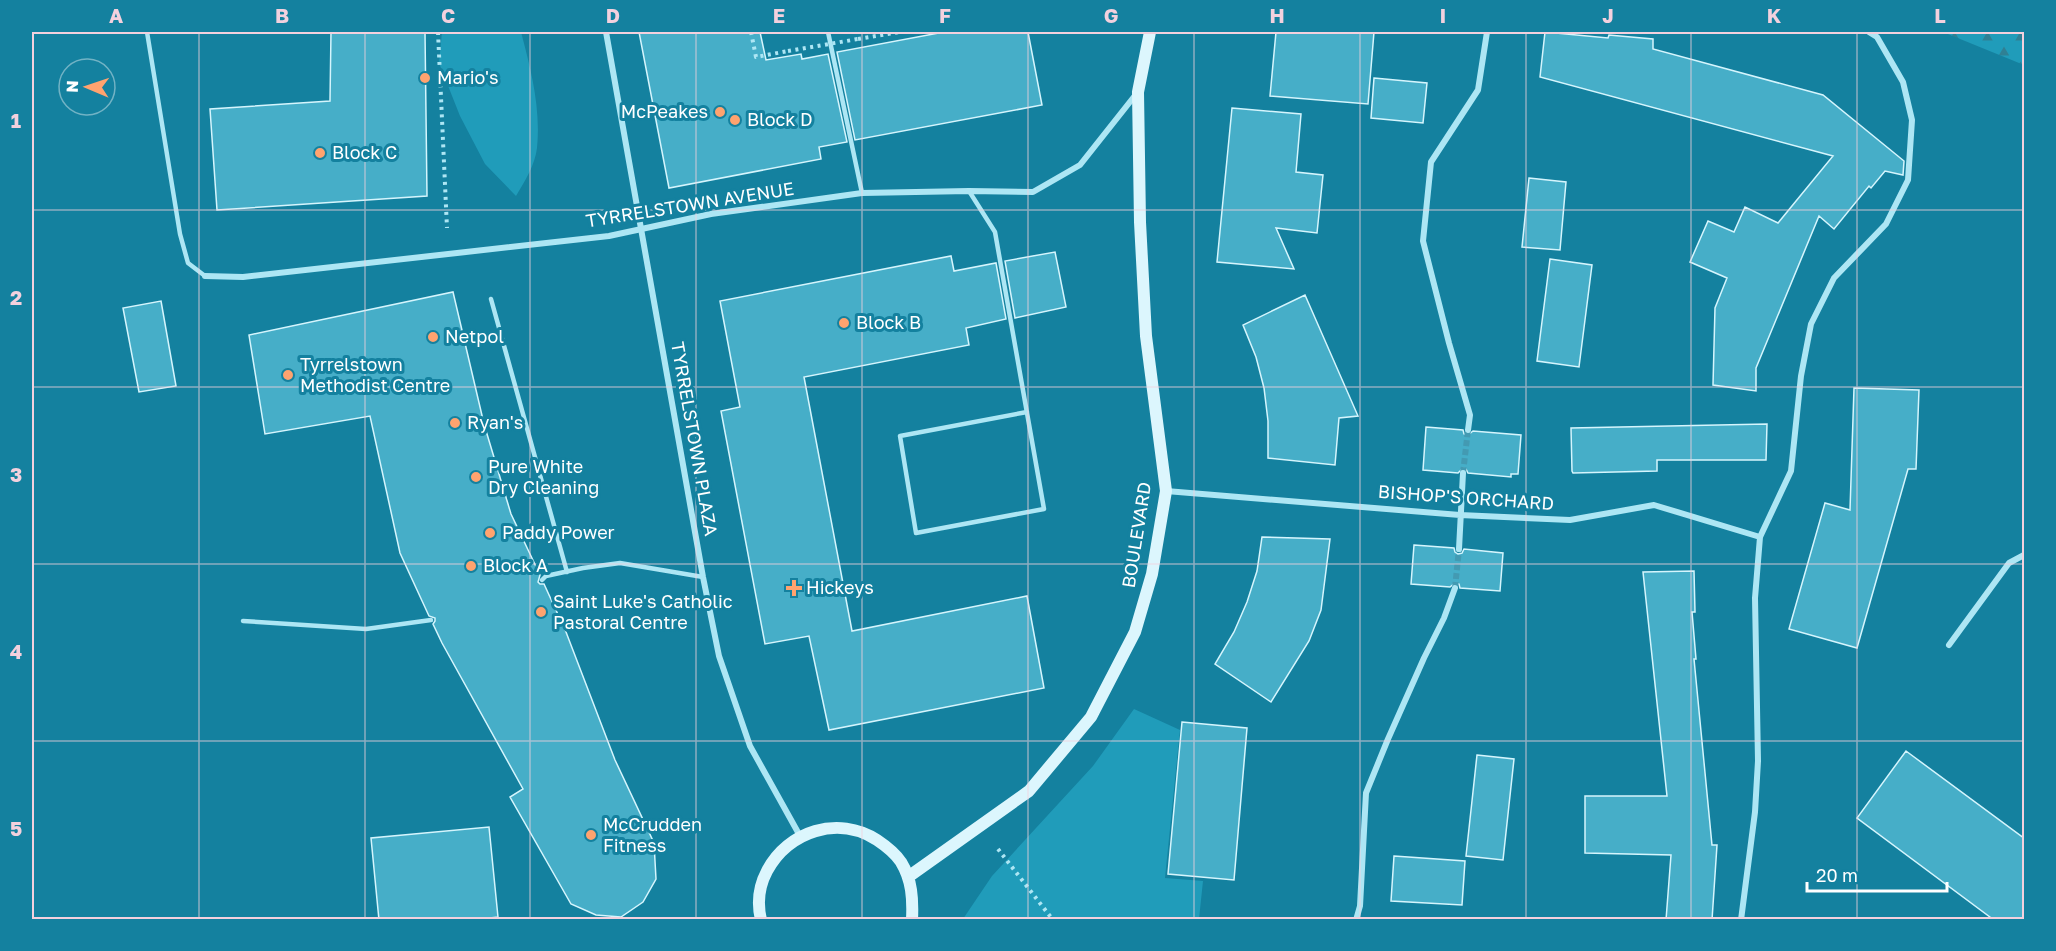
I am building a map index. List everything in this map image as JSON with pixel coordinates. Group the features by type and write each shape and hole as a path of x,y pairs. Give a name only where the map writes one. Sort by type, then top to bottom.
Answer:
{"street":[{"name":"TYRRELSTOWN PLAZA","path":"606,32 719,656 750,746 800,836"},
{"name":"BOULEVARD","path":"908,877 1029,791 1091,717 1135,632 1152,574 1166,491 1146,336 1140,222 1138,92 1150,32"},
{"path":"1468,430 1470,415 1423,241 1431,162 1478,90 1487,32"},
{"path":"1741,920 1755,812 1758,761 1755,598 1760,537 1791,471 1801,376 1810,324 1834,278 1886,224 1908,180 1912,120 1903,82 1877,37 1869,32"},
{"name":"TYRRELSTOWN AVENUE","path":"205,276 243,277 609,236 711,214 862,193 969,190 1033,192 1080,165 1138,92"},
{"path":"1458,549 1463,473"},
{"name":"BISHOP'S ORCHARD","path":"1166,491 1461,514 1570,520 1654,505 1760,537"},
{"path":"1949,645 2010,563 2025,555"},
{"path":"1356,920 1360,906 1366,793 1392,729 1444,618 1455,588"},
{"path":"760,920 759,894 764,877 772,861 784,847 800,836 822,829 846,828 868,834 887,847 900,861 908,877 913,899 912,920"}],"lane":[{"path":"147,32 180,234 188,263 205,276"},
{"path":"828,32 862,193"},
{"path":"969,190 995,232 1027,412 1044,509 916,533 900,436 1027,412"},
{"path":"491,299 567,572"},
{"path":"542,580 546,576 620,563 703,577"},
{"path":"243,621 366,629 431,620"}],"path":[{"path":"438,32 448,253"},
{"path":"751,32 756,57 900,32"},
{"path":"981,825 1017,876 1053,920"}],"green space":[{"path":"442,32 521,32 534,89 538,133 534,161 516,196 485,164 460,116 439,63"},
{"path":"1943,32 2024,32 2024,65"},
{"path":"1134,709 1180,730 1165,878 1203,881 1199,919 963,919 992,876 1093,766"}],"building":[{"name":"Block C","path":"331,32 425,32 427,196 217,210 210,109 330,101"},
{"path":"639,32 760,32 766,60 801,54 802,59 828,54 847,142 819,147 821,159 669,188"},
{"path":"944,32 1028,32 1042,105 855,140 837,52"},
{"path":"1276,32 1374,32 1368,104 1270,96"},
{"path":"1545,32 1608,38 1609,35 1653,39 1653,49 1823,95 1904,161 1903,175 1885,171 1871,188 1869,186 1834,229 1819,216 1756,368 1756,391 1713,385 1715,308 1727,278 1690,262 1708,221 1734,232 1745,207 1778,223 1833,156 1540,77"},
{"path":"1374,78 1427,83 1423,123 1371,118"},
{"path":"1232,108 1301,114 1296,172 1323,175 1317,233 1276,228 1294,269 1217,262"},
{"path":"1529,178 1566,182 1560,250 1522,247"},
{"path":"1055,252 1066,307 1015,318 1005,261"},
{"path":"951,256 954,271 996,263 1006,319 966,328 969,345 804,377 852,631 1027,596 1044,688 829,730 809,636 765,644 721,411 740,407 720,301"},
{"path":"1550,259 1592,265 1579,367 1537,361"},
{"name":"Block A","path":"453,292 484,424 511,514 540,575 538,582 544,584 566,632 615,760 654,843 656,879 643,902 621,917 596,915 571,904 510,797 523,789 442,643 433,624 435,618 429,616 400,553 370,416 265,434 249,335"},
{"path":"1305,295 1358,416 1339,418 1335,465 1268,458 1268,421 1264,388 1256,357 1243,325"},
{"path":"161,301 176,386 139,392 123,308"},
{"path":"1854,388 1919,390 1916,469 1908,469 1857,648 1789,629 1825,503 1850,510"},
{"path":"1767,424 1766,460 1657,460 1657,471 1573,473 1572,471 1571,428"},
{"path":"1426,427 1463,430 1464,434 1468,435 1473,431 1521,435 1518,474 1511,474 1511,477 1468,473 1463,468 1458,473 1423,470"},
{"path":"1262,537 1330,539 1321,610 1309,641 1271,702 1215,664 1234,632 1247,602 1257,571"},
{"path":"1414,545 1454,548 1458,554 1464,549 1503,553 1500,591 1460,588 1459,584 1455,583 1450,587 1411,584"},
{"path":"1694,571 1695,612 1692,612 1696,659 1694,659 1712,845 1717,845 1712,920 1666,920 1671,855 1585,853 1585,796 1667,796 1643,572"},
{"path":"1182,722 1247,728 1234,880 1168,874"},
{"path":"1906,751 2025,839 2025,920 1994,920 1857,818"},
{"path":"1477,755 1514,759 1503,860 1466,856"},
{"path":"489,827 498,917 473,920 379,920 371,838"},
{"path":"1394,856 1465,861 1462,905 1391,901"}],"tunnel":[{"path":"1463,473 1468,430"},
{"path":"1455,588 1459,549"}],"place":[{"name":"Mario's","path":"425,78"},
{"name":"McPeakes","path":"720,112"},
{"name":"Block D","path":"735,120"},
{"name":"Block C","path":"320,153"},
{"name":"Block B","path":"844,323"},
{"name":"Netpol","path":"433,337"},
{"name":"Tyrrelstown Methodist Centre","path":"288,375"},
{"name":"Ryan's","path":"455,423"},
{"name":"Pure White Dry Cleaning","path":"476,477"},
{"name":"Paddy Power","path":"490,533"},
{"name":"Block A","path":"471,566"},
{"name":"Hickeys","path":"794,588"},
{"name":"Saint Luke's Catholic Pastoral Centre","path":"541,612"},
{"name":"McCrudden Fitness","path":"591,835"}]}
